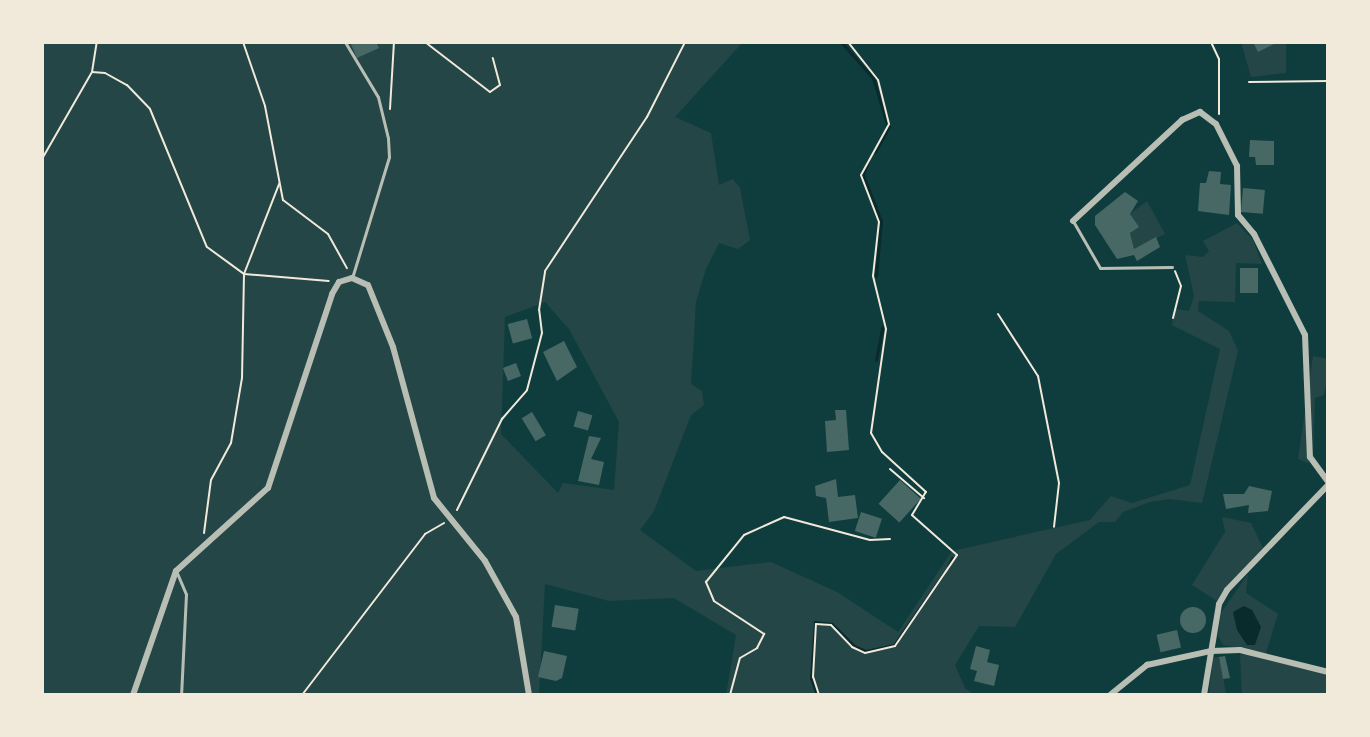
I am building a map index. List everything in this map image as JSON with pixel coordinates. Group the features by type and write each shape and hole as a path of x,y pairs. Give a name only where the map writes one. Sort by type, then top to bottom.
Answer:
{"street":[{"path":"1073,221 1130,159 1195,113 1204,113 1220,129 1237,166 1238,215 1254,234 1305,335 1310,457 1328,484 1227,590 1219,604 1204,695"},
{"path":"133,695 176,571 268,488 332,294 339,282 352,278 368,285 393,347 434,498 485,561 510,604 525,648 529,695"},
{"path":"1110,695 1155,661 1211,651 1240,650 1328,672"}],"lane":[{"path":"345,42 369,78 385,121 389,157 352,278"},
{"path":"1073,221 1100,268 1172,267"},
{"path":"176,571 186,594 181,695"}],"path":[{"path":"42,159 92,72 97,42"},
{"path":"243,42 265,106 283,200 328,234 352,278"},
{"path":"385,121 395,86 394,42"},
{"path":"425,42 490,92 500,85 493,58"},
{"path":"302,695 425,534 450,519 465,500 502,419 527,390 538,350 545,271 647,117 685,42"},
{"path":"819,695 813,677 816,624 831,625 865,653 895,646 957,555 912,515 925,499 926,492 882,452 871,433 886,329 873,276 879,222 861,175 889,124 878,80 848,42"},
{"path":"1211,42 1219,59 1220,129"},
{"path":"92,72 127,85 150,109 207,247 244,274 352,278"},
{"path":"1249,82 1328,81"},
{"path":"202,536 209,525 211,480 231,443 242,378 244,274 279,184"},
{"path":"1172,267 1181,286 1173,318"},
{"path":"998,314 1038,376 1059,483 1054,527"},
{"path":"890,469 925,499"},
{"path":"730,695 740,658 757,648 764,634 714,601 706,582 744,535 784,517 870,540 890,539"}],"shaded area":[{"path":"42,42 743,42 675,117 711,133 719,185 733,179 740,188 750,240 738,249 719,243 706,269 696,302 691,384 702,391 704,405 691,415 654,511 640,530 696,571 771,562 837,592 898,632 952,551 1090,520 1111,496 1132,503 1190,485 1220,349 1172,325 1175,309 1189,311 1194,296 1185,255 1203,257 1209,251 1203,241 1237,223 1253,240 1262,264 1236,263 1235,302 1199,301 1198,311 1229,331 1238,351 1202,503 1169,499 1150,502 1123,512 1115,522 1099,522 1056,554 1015,627 979,626 955,665 965,688 974,695 726,695 736,635 674,598 609,601 545,584 539,695 42,695","holes":["545,302 569,329 619,422 614,490 563,483 558,493 501,434 505,317"]},
{"path":"1241,42 1286,42 1286,73 1251,77"},
{"path":"1147,201 1165,234 1134,249 1130,233 1138,227 1130,214"},
{"path":"1313,356 1328,359 1328,374 1324,395 1315,398 1313,456 1308,463 1298,459"},
{"path":"1222,517 1251,523 1263,548 1217,601 1192,585 1225,532"},
{"path":"1248,574 1246,593 1278,614 1266,653 1328,671 1328,695 1242,695 1240,655 1262,652 1223,645 1218,635 1221,613"},
{"path":"1244,606 1252,610 1261,627 1255,645 1247,645 1237,630 1233,612"},
{"path":"1219,657 1226,693 1209,693 1213,658"}],"building":[{"path":"350,42 376,42 379,48 357,58"},
{"path":"1253,42 1278,42 1258,52"},
{"path":"1250,140 1274,141 1274,165 1256,165 1255,157 1249,157"},
{"path":"1209,171 1221,172 1220,184 1231,185 1229,215 1198,211 1200,183 1206,183"},
{"path":"1243,188 1265,190 1263,214 1241,212"},
{"path":"1125,192 1138,201 1130,214 1139,227 1130,233 1134,249 1156,237 1160,247 1137,261 1134,255 1117,259 1095,225 1095,216"},
{"path":"1240,268 1258,268 1258,293 1240,293"},
{"path":"527,319 532,338 513,343 508,324"},
{"path":"564,341 577,367 557,381 543,352"},
{"path":"516,363 521,376 508,381 503,368"},
{"path":"835,410 846,410 849,450 827,452 825,421 836,420"},
{"path":"578,411 592,415 588,431 574,426"},
{"path":"532,412 546,435 536,441 522,418"},
{"path":"589,436 601,438 591,459 604,462 599,485 578,481"},
{"path":"836,479 838,497 855,495 858,518 829,522 826,498 816,496 815,486"},
{"path":"900,480 921,499 899,523 879,504"},
{"path":"1249,486 1272,491 1268,511 1248,513 1249,505 1226,509 1223,494 1244,494"},
{"path":"861,512 882,519 876,538 855,531"},
{"path":"555,605 579,609 575,630 552,627"},
{"path":"1193,607 1202,611 1206,620 1202,629 1193,633 1184,629 1180,620 1184,611"},
{"path":"1177,630 1181,648 1161,652 1157,635"},
{"path":"976,646 990,650 987,662 999,665 994,686 974,681 977,671 970,669"},
{"path":"544,651 567,656 562,678 556,681 538,677"},
{"path":"1225,656 1230,678 1223,679 1219,657"}],"waterway":[{"path":"842,43 873,78 887,124"},
{"path":"875,152 889,127"},
{"path":"868,161 863,175 881,221 876,276"},
{"path":"876,360 882,328"},
{"path":"948,567 952,558"},
{"path":"817,695 811,678 815,622 832,624 854,646 866,651 894,645 944,573"}]}
